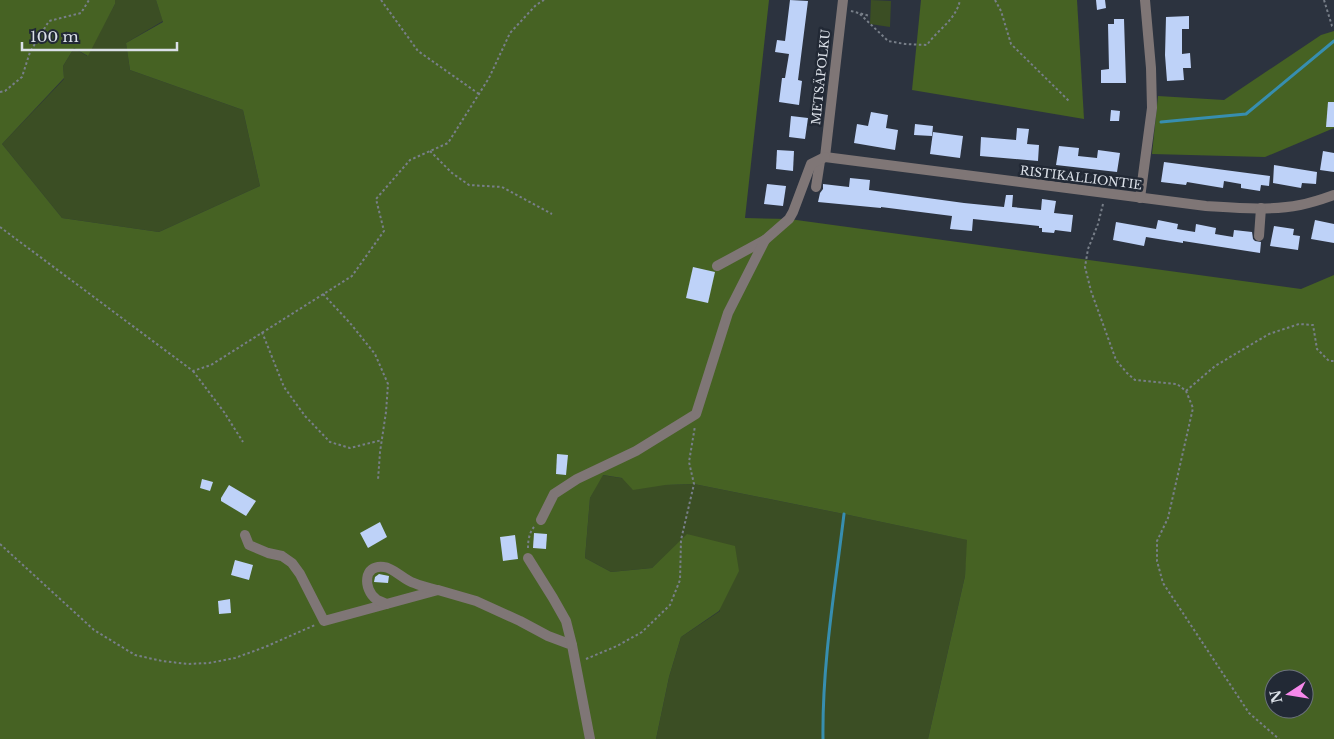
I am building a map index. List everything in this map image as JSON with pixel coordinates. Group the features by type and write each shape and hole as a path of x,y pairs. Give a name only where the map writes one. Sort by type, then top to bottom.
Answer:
{"street":[{"path":"1140,198 1152,108 1151,68 1145,0"},
{"name":"METSÄPOLKU","path":"816,187 822,159 842,4"},
{"path":"717,266 764,240 789,219 811,164 822,159"},
{"name":"RISTIKALLIONTIE","path":"822,159 1206,206 1261,208 1300,205 1334,195"},
{"path":"1259,236 1261,208"},
{"path":"541,520 554,494 577,479 636,450 696,414 728,313 764,240"},
{"path":"245,535 249,545 268,553 282,556 292,563 300,574 324,621 438,590"},
{"path":"528,558 566,621 590,739"},
{"path":"386,604 376,599 369,590 368,573 371,568 386,566 413,583 476,601 572,646"}],"path":[{"path":"0,92 5,92 22,77 30,52 49,21 81,13 90,0"},
{"path":"381,0 418,51 479,94"},
{"path":"193,371 211,365 352,276 384,231 376,199 410,160 448,143 489,78 510,33 536,5 544,0"},
{"path":"842,4 860,14 888,41 927,45 931,38 958,10 960,0"},
{"path":"995,0 1001,11 1010,44 1069,101"},
{"path":"1324,0 1334,28"},
{"path":"860,14 870,16"},
{"path":"430,151 452,173 469,185 502,187 552,214"},
{"path":"1105,194 1098,224 1088,249 1085,267 1091,291 1116,360 1135,380 1177,384 1186,391 1193,408 1168,518 1158,541 1158,561 1163,583 1248,713 1279,739"},
{"path":"0,227 193,371 224,412 243,442"},
{"path":"323,294 375,354 388,384 378,480"},
{"path":"1186,391 1215,366 1246,347 1269,334 1299,324 1312,325 1317,349 1329,361 1334,361"},
{"path":"262,332 284,387 305,416 330,442 350,448 382,440"},
{"path":"575,663 617,646 642,632 670,605 680,580 681,540 694,484 689,462 696,414"},
{"path":"528,558 528,542 532,530 541,520"},
{"path":"0,544 94,630 135,655 188,664 209,663 235,658 324,621"}],"green space":[{"path":"0,0 115,0 115,4 88,56 74,48 63,66 64,78 2,144 62,218 159,232 260,186 243,110 130,70 126,43 163,22 156,0 769,0 745,218 789,219 1301,289 1334,275 1334,739 928,739 965,576 967,540 694,484 665,485 633,490 622,478 603,475 590,498 585,558 611,572 652,568 687,534 735,546 739,571 719,611 681,637 669,677 656,739 0,739"},
{"path":"115,0 156,0 163,21 126,43 130,70 243,110 260,186 159,232 62,218 2,144 64,79 63,66 74,48 87,56 115,4"},
{"path":"871,0 891,1 890,27 870,24"},
{"path":"921,0 1077,0 1084,119 912,90"},
{"path":"1334,31 1334,128 1265,157 1152,154 1158,96 1224,100 1321,35"},
{"path":"602,475 665,485 694,484 968,540 965,576 928,739 656,739 669,677 681,637 720,611 688,534 652,568 611,572 585,558 590,498"}],"building":[{"path":"790,0 808,1 798,80 802,81 799,105 779,102 782,78 785,78 789,54 775,52 777,40 785,41"},
{"path":"1096,0 1105,0 1106,8 1097,10"},
{"path":"1189,16 1189,29 1182,29 1182,54 1190,53 1191,68 1183,68 1184,80 1167,81 1165,55 1166,17"},
{"path":"1114,19 1124,19 1126,83 1101,83 1101,70 1109,69 1108,24 1114,24"},
{"path":"1328,102 1334,102 1334,127 1326,127"},
{"path":"1111,110 1120,111 1119,121 1110,121"},
{"path":"871,112 888,115 886,128 898,130 895,150 854,143 857,124 868,126"},
{"path":"791,116 808,118 805,139 789,137"},
{"path":"915,124 933,126 932,136 914,135"},
{"path":"1017,128 1029,129 1027,144 1039,145 1038,161 980,156 981,137 1016,140"},
{"path":"933,132 963,136 960,158 930,154"},
{"path":"1059,146 1079,148 1078,156 1097,158 1098,150 1120,153 1117,172 1056,165"},
{"path":"777,150 794,151 793,171 776,169"},
{"path":"1323,151 1334,153 1334,172 1320,170"},
{"path":"1164,162 1270,176 1269,186 1261,185 1260,191 1241,188 1241,184 1224,181 1223,188 1187,182 1186,185 1161,182"},
{"path":"1274,165 1317,172 1316,184 1302,183 1301,188 1273,183"},
{"path":"850,178 870,180 869,190 964,203 1004,207 1006,195 1013,195 1012,207 1041,210 1042,199 1056,201 1054,213 1073,215 1071,232 1055,230 1054,233 1042,232 1042,228 1039,228 1039,226 973,219 972,231 950,229 952,216 881,207 818,202 823,184 849,187"},
{"path":"767,184 786,186 783,206 764,204"},
{"path":"1158,220 1178,224 1177,229 1195,232 1196,224 1216,228 1215,234 1233,237 1234,230 1252,232 1253,239 1261,242 1260,253 1146,237 1144,246 1113,240 1116,222 1156,229"},
{"path":"1315,220 1334,224 1334,243 1311,239"},
{"path":"1274,226 1294,229 1293,235 1300,236 1298,250 1270,246"},
{"path":"693,267 715,272 708,303 686,298"},
{"path":"557,454 568,455 566,475 556,474"},
{"path":"202,479 213,482 210,491 200,488"},
{"path":"229,485 256,501 246,516 221,501"},
{"path":"380,522 387,537 368,548 360,533"},
{"path":"534,533 547,534 546,549 533,548"},
{"path":"515,535 518,559 503,561 500,537"},
{"path":"235,560 253,565 249,580 231,575"},
{"path":"379,574 389,576 388,583 374,582 375,577"},
{"path":"230,599 231,613 219,614 218,601"}],"waterway":[{"path":"1161,122 1246,114 1334,41"},
{"path":"823,739 827,655 844,514"}]}
